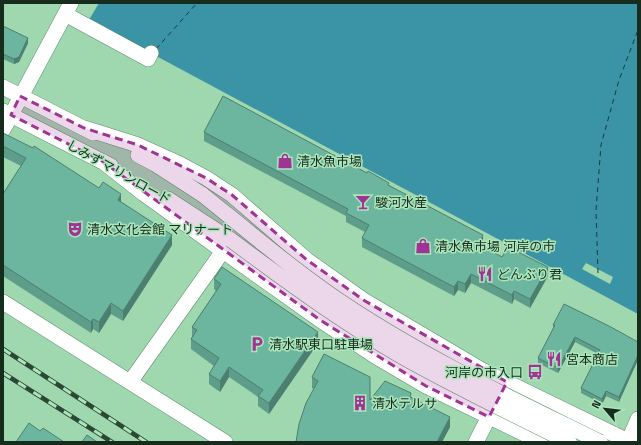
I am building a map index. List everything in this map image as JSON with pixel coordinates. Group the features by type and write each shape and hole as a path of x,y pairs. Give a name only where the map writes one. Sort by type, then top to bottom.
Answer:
{"street":[{"path":"3,130 7,113 20,96 68,9 148,59 151,54"},
{"name":"しみずマリンロード","path":"3,87 155,164 203,195 345,305 396,336 481,383 600,442"},
{"name":"しみずマリンロード","path":"7,113 102,161 160,193 227,246"},
{"path":"84,128 138,145 180,164 206,178 232,195 308,260 364,301 460,357 507,382 629,442 638,418"},
{"path":"130,382 227,246"},
{"path":"227,246 320,320 375,356 426,386 541,442"},
{"path":"227,246 289,282 344,320 401,356 476,396 569,442"},
{"path":"3,302 225,442"},
{"path":"476,442 507,382"}],"highlighted area":[{"path":"20,96 84,128 138,145 206,178 232,195 307,260 365,301 507,382 489,417 426,386 320,320 102,161 11,115"}],"water":[{"path":"99,3 638,3 638,314 89,20"}],"pier":[{"path":"586,263 613,277 610,284 582,269"}],"building":[{"path":"3,26 28,38 19,57 14,59 3,54"},
{"path":"223,96 367,173 368,171 389,183 388,185 483,235 479,244 502,257 508,247 548,267 530,299 514,291 512,295 471,274 465,284 458,281 454,287 362,238 369,225 346,213 348,209 204,132"},
{"name":"清水文化会館 マリナート","path":"3,133 33,148 34,146 99,188 103,182 121,194 118,200 172,235 123,311 111,303 99,322 93,319 91,322 3,265 3,194 26,158 3,146"},
{"name":"清水駅東口駐車場","path":"222,267 318,332 269,403 258,396 263,390 229,367 220,381 209,374 219,358 191,339 197,330 192,327 221,284 214,279"},
{"path":"564,304 638,342 638,355 619,397 606,391 602,399 581,388 600,350 575,337 558,368 538,358"},
{"name":"清水テルサ","path":"324,354 370,377 370,400 385,381 411,393 410,397 450,417 437,442 296,442 299,424 306,403 318,381 312,377"},
{"path":"29,423 40,431 43,428 64,442 16,442"},
{"path":"87,435 97,442 82,442"}],"ferry route":[{"path":"156,49 197,3"},
{"path":"598,273 596,210 601,145 619,80 638,30"}],"railway":[{"path":"3,349 146,442"},
{"path":"3,373 112,442"}],"place":[{"name":"清水魚市場","path":"285,161"},
{"name":"駿河水産","path":"363,202"},
{"name":"清水文化会館 マリナート","path":"75,229"},
{"name":"清水魚市場 河岸の市","path":"423,246"},
{"name":"どんぶり君","path":"485,274"},
{"name":"清水駅東口駐車場","path":"257,344"},
{"name":"宮本商店","path":"554,359"},
{"name":"河岸の市入口","path":"535,372"},
{"name":"清水テルサ","path":"360,403"}]}
